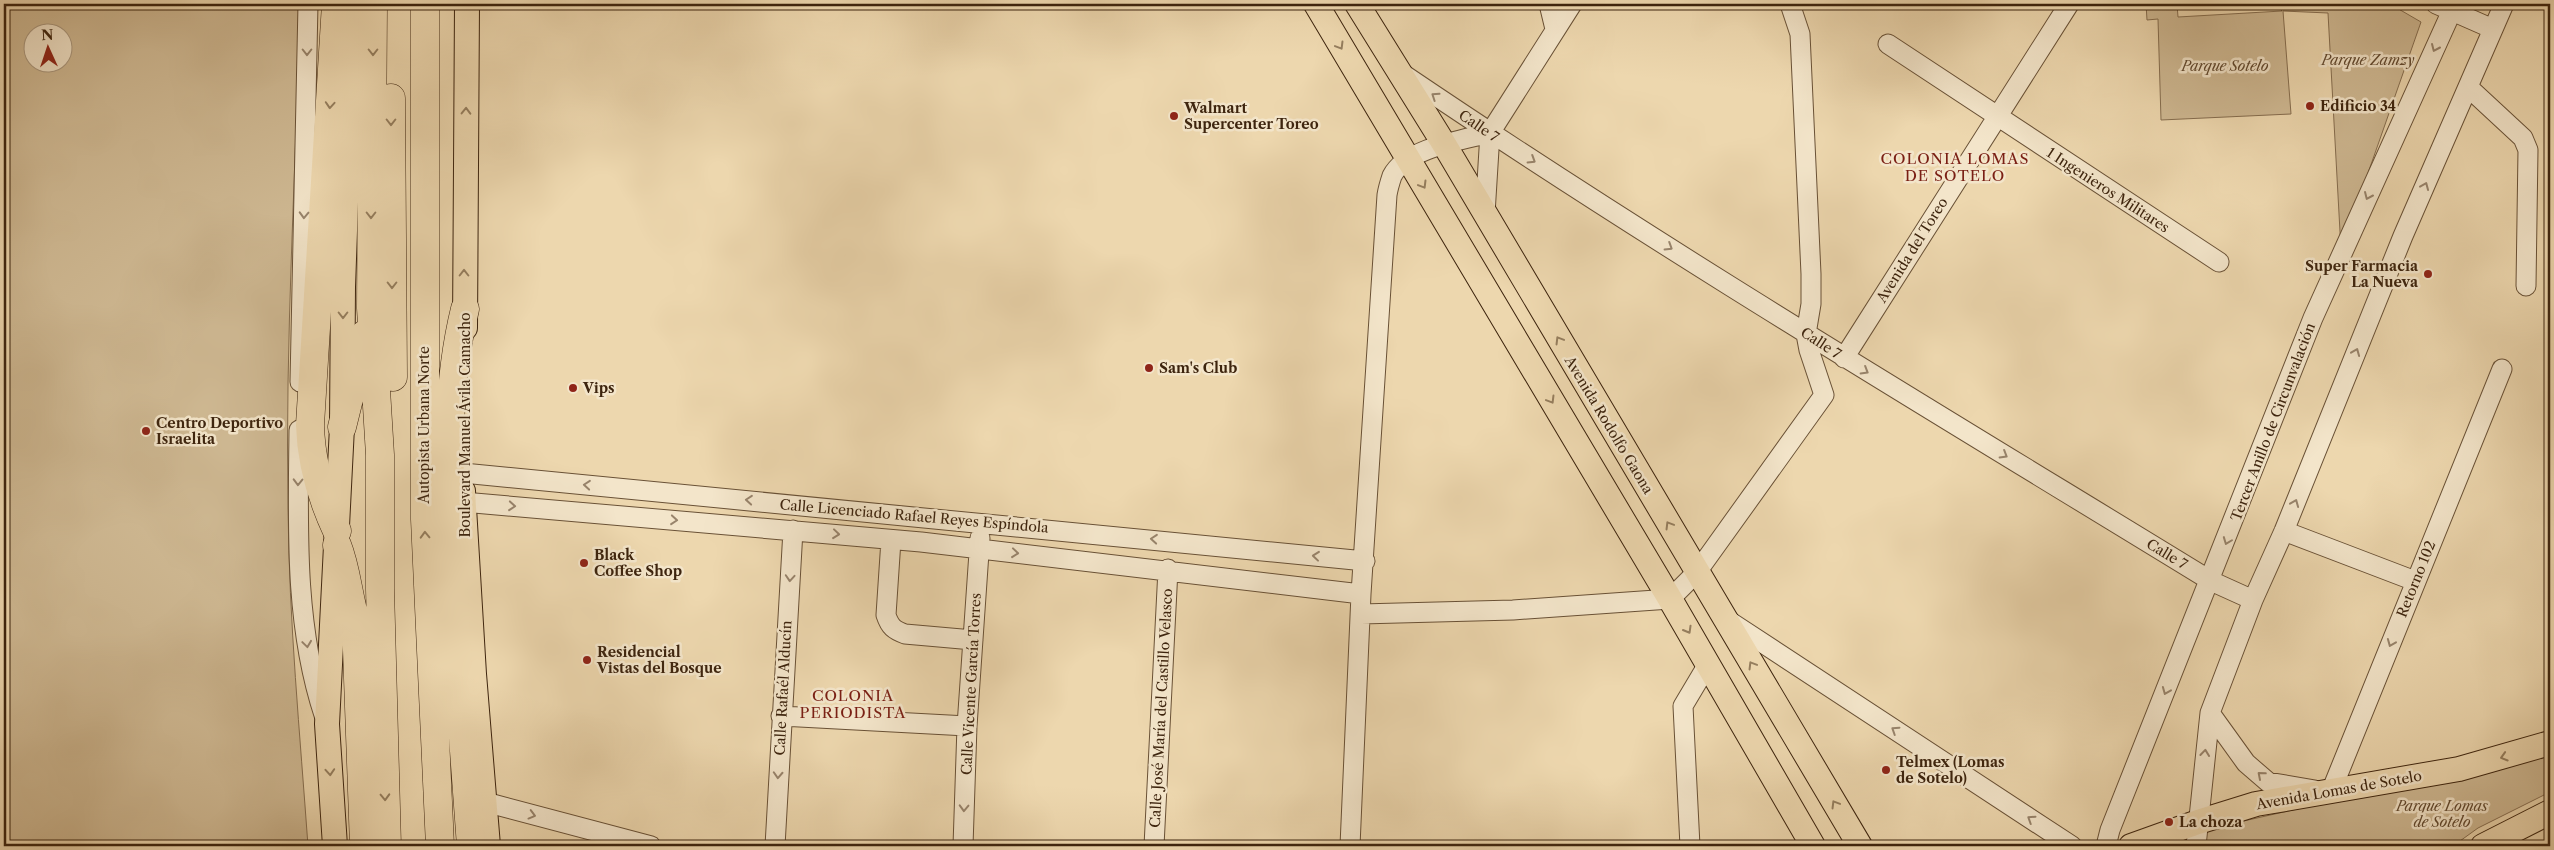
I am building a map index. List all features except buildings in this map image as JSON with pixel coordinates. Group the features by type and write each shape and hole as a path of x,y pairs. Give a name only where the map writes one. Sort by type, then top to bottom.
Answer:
{"highway":[{"path":"336,4 310,425 313,463 317,481 337,538 345,570 349,599 356,622 363,798 350,842"},
{"path":"373,4 371,308 380,455 380,599 387,846"},
{"path":"391,4 392,305 397,673 406,846"},
{"name":"Autopista Urbana Norte","path":"425,4 425,520 440,846"},
{"name":"Boulevard Manuel Ávila Camacho","path":"441,4 444,610 454,846"},
{"path":"342,427 371,308"},
{"path":"465,309 451,388 456,474 456,638 472,846"},
{"path":"349,599 345,622 350,842"},
{"path":"472,846 481,766"}],"main road":[{"path":"350,842 326,724 342,427 343,287 353,4"},
{"name":"Boulevard Manuel Ávila Camacho","path":"465,309 467,4"},
{"path":"1316,4 1670,599 1813,846"},
{"name":"Avenida Rodolfo Gaona","path":"1357,4 1444,144 1860,846"},
{"name":"Boulevard Manuel Ávila Camacho","path":"456,474 463,502 488,846"},
{"name":"Avenida Lomas de Sotelo","path":"2131,846 2256,804 2476,765 2550,743"},
{"path":"2483,846 2550,812"}],"street":[{"path":"308,4 298,515 307,648 312,675 326,724"},
{"path":"1549,4 1555,29"},
{"path":"1485,214 1490,134 1572,4"},
{"path":"1361,614 1513,610 1670,599 1697,572 1824,395 1809,350 1806,334 1811,304 1811,274 1800,34 1790,4"},
{"name":"Avenida del Toreo","path":"1844,358 2069,4"},
{"path":"2196,846 2210,713 2253,600 2284,531 2403,236 2504,4"},
{"path":"2448,6 2493,29"},
{"name":"Tercer Anillo de Circunvalación","path":"2106,846 2110,830 2211,581 2313,318 2448,6"},
{"name":"1 Ingenieros Militares","path":"1888,44 1996,117 2219,262"},
{"name":"Calle 7","path":"1398,71 1490,134 1844,358 2211,581 2253,600"},
{"path":"2468,87 2523,138 2528,150 2526,286"},
{"path":"1350,846 1361,594 1365,561 1387,195 1393,174 1408,159 1444,144 1490,134"},
{"name":"Retorno 102","path":"2328,790 2502,369"},
{"name":"Calle Licenciado Rafael Reyes Espíndola","path":"456,474 980,522 1365,561"},
{"name":"Calle Licenciado Rafael Reyes Espíndola","path":"463,502 793,530 980,549 1168,569 1361,594"},
{"name":"Calle Vicente García Torres","path":"963,846 967,726 980,549 980,522"},
{"name":"Calle Rafaél Alducín","path":"774,846 793,530"},
{"path":"2284,531 2415,581"},
{"path":"891,540 886,615 889,624 895,631 905,634 974,640"},
{"name":"Calle José María del Castillo Velasco","path":"1154,846 1168,569"},
{"path":"1724,618 2072,846"},
{"path":"1690,846 1683,706 1708,664"},
{"path":"2210,713 2246,763 2268,782 2328,790"},
{"path":"781,716 967,726"},
{"path":"485,802 651,846"}],"green space":[{"name":"Centro Deportivo Israelita","path":"4,4 300,4 289,319 287,445 293,635 308,846 4,846"},
{"path":"2146,4 2177,4 2178,17 2282,11 2275,4 2390,4 2421,22 2341,250 2328,13 2283,11 2291,114 2161,120 2158,19 2147,20"},
{"name":"Parque Lomas de Sotelo","path":"2550,754 2550,792 2478,828 2453,846 2161,846 2190,833 2315,805 2489,773"}],"place":[{"name":"Edificio 34","path":"2310,106"},
{"name":"Walmart Supercenter Toreo","path":"1174,116"},
{"name":"Super Farmacia La Nueva","path":"2428,274"},
{"name":"Sam's Club","path":"1149,368"},
{"name":"Vips","path":"573,388"},
{"name":"Centro Deportivo Israelita","path":"146,431"},
{"name":"Black Coffee Shop","path":"584,563"},
{"name":"Residencial Vistas del Bosque","path":"587,660"},
{"name":"Telmex (Lomas de Sotelo)","path":"1886,770"},
{"name":"La choza","path":"2169,822"}],"district":[{"name":"COLONIA LOMAS DE SOTELO","path":"1955,168"},
{"name":"COLONIA PERIODISTA","path":"853,704"}],"park label":[{"name":"Parque Zamzy","path":"2368,60"},
{"name":"Parque Sotelo","path":"2225,66"}]}
